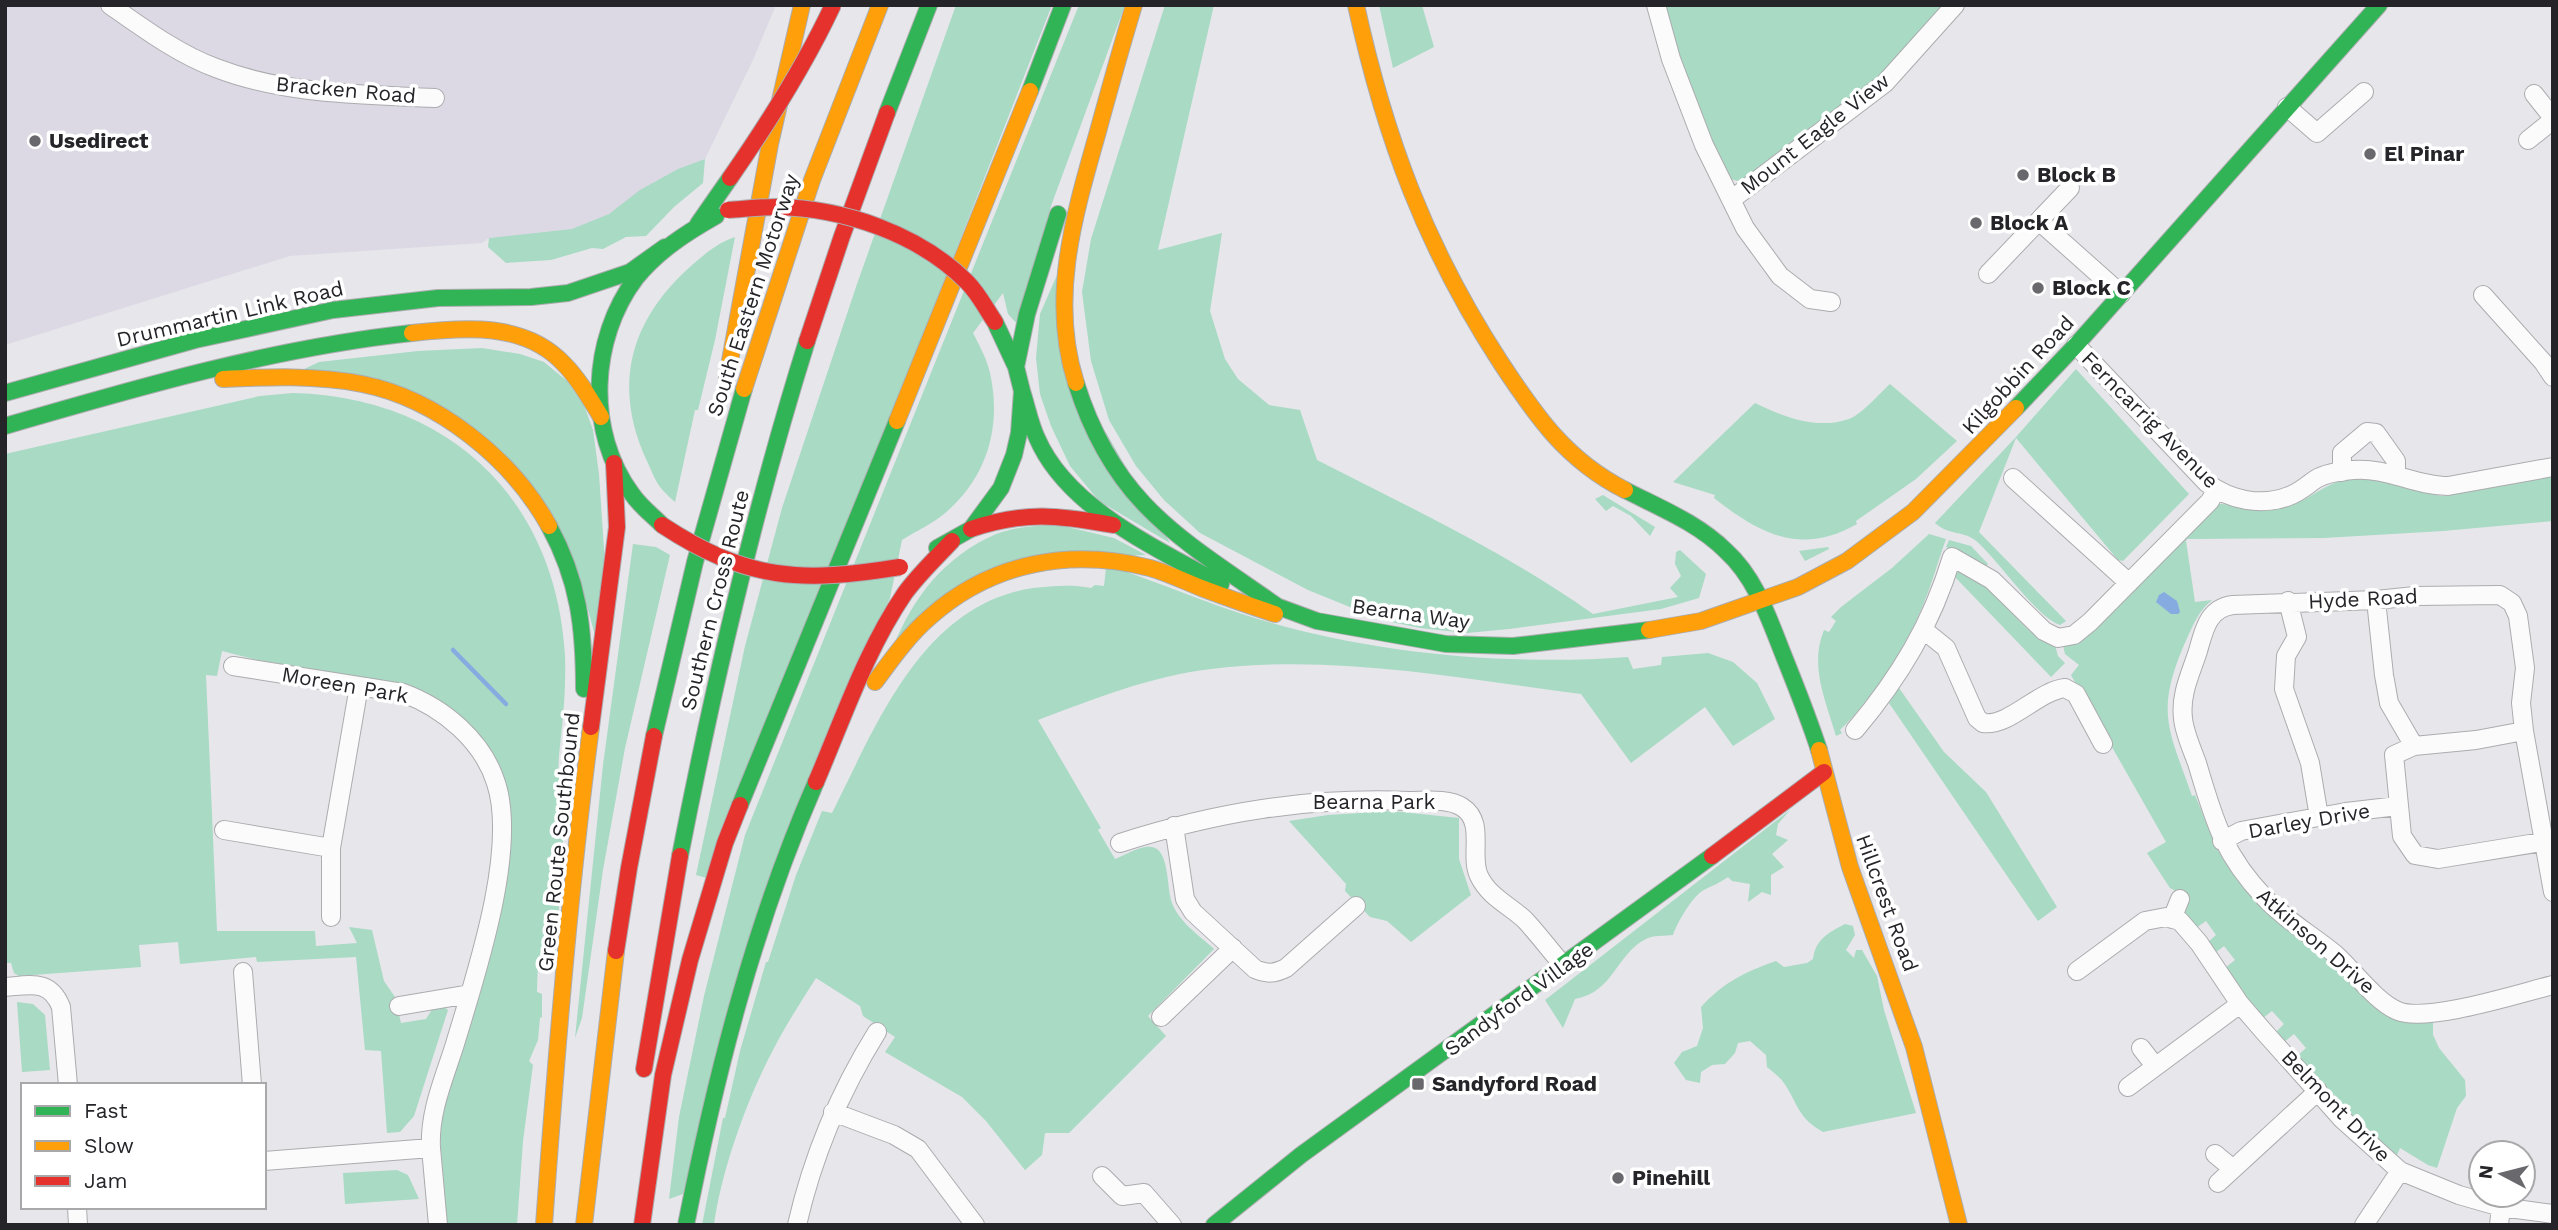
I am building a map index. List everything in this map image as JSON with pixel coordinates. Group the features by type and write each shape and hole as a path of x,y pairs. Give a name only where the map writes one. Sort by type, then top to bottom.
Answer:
{"main road":[{"path":"724,392 769,153 802,5"},
{"path":"698,225 774,117 809,56 833,5"},
{"name":"South Eastern Motorway","path":"683,603 751,358 842,96 880,5"},
{"name":"Southern Cross Route","path":"643,1079 678,860 718,669 749,548 793,388 826,283 863,177 929,5"},
{"path":"642,1225 663,1075 690,960 725,843 1004,158 1063,5"},
{"path":"1134,5 1073,220 1066,263 1063,321 1071,368 1092,431 1124,483 1172,534 1277,606"},
{"name":"Hillcrest Road","path":"1356,5 1374,87 1393,149 1427,237 1503,367 1551,433 1577,460 1619,489 1699,529 1735,560 1761,601 1805,709 1850,869 1901,1005 1916,1053 1959,1225"},
{"name":"Kilgobbin Road","path":"1761,601 1798,587 1847,561 1913,512 1968,459 2076,345 2379,5"},
{"path":"1016,367 1027,314 1045,251 1123,40"},
{"path":"778,207 832,213 892,233 932,254 968,283 995,322 1016,367 1021,391 1019,433 1005,480 971,529 900,567 821,578 767,574 713,557 680,539 662,525 629,491 614,463 601,417 600,367 607,332 630,287 665,247 698,225 729,210 778,207"},
{"name":"Drummartin Link Road","path":"5,393 195,340 306,315 438,298 531,297 568,293 630,272 665,247"},
{"path":"5,426 208,369 281,352 377,335 469,329 530,339 553,352 573,371 601,417"},
{"path":"5,440 223,379 286,363 370,347 377,335"},
{"path":"223,379 299,376 334,379 384,390 435,412 466,431 495,455 530,493 559,544 577,593 584,668 582,796"},
{"name":"Bearna Way","path":"1021,391 1037,439 1047,455 1072,487 1115,525 1227,587 1317,621 1446,644 1513,646 1687,624 1761,601"},
{"path":"577,1225 579,1163 601,965 635,766 667,616 720,418"},
{"name":"Green Route Southbound","path":"544,1225 556,1064 582,796 617,527 614,463"},
{"name":"Bearna Way","path":"971,529 998,519 1040,513 1115,525"},
{"path":"686,1225 705,1127 736,1003 772,892 804,809 894,611 920,575 953,541"},
{"path":"804,809 875,683 897,650 925,619 949,600 995,575 1049,560 1074,558 1118,561 1152,569 1279,615 1317,621"},
{"name":"Southern Cross Route","path":"584,1225 618,932 638,816 683,603"},
{"name":"Sandyford Village","path":"1214,1225 1280,1171 1642,909 1824,772"}],"street":[{"name":"Bracken Road","path":"110,5 183,52 216,68 246,78 327,92 435,98"},
{"path":"1656,5 1680,84 1704,145 1745,228 1780,276 1810,299 1831,302"},
{"name":"Mount Eagle View","path":"1731,200 1885,83 1955,5"},
{"path":"2287,107 2317,134 2364,92"},
{"path":"2528,140 2553,119 2534,94"},
{"path":"1988,274 2070,188"},
{"path":"2039,221 2122,294"},
{"path":"2483,295 2543,362 2553,377"},
{"name":"Ferncarrig Avenue","path":"2076,345 2216,490 2240,499 2272,500 2288,497 2318,478 2354,470 2396,474 2434,486 2448,486 2553,467"},
{"path":"2342,472 2342,453 2367,432 2376,433 2396,461 2396,474"},
{"path":"2013,478 2129,583"},
{"path":"1855,730 1925,631 1952,557 1992,580 2043,631 2058,638 2074,635 2129,583 2210,500 2216,490"},
{"name":"Hyde Road","path":"2225,606 2288,601 2500,594 2512,603 2518,616 2525,668 2521,704 2524,731"},
{"path":"2376,600 2389,702 2414,746"},
{"path":"2288,601 2297,637 2286,656 2284,689 2310,763 2319,817"},
{"name":"Atkinson Drive","path":"2225,606 2213,613 2205,625 2186,682 2183,718 2222,841 2241,872 2267,901 2298,928 2323,944 2371,990 2398,1011 2449,1011 2553,985"},
{"path":"1925,631 1946,648 1977,718 1983,723 2000,720 2052,692 2066,688 2076,694 2103,744"},
{"name":"Moreen Park","path":"233,666 403,693 418,699 456,724 472,740 487,760 497,784 502,818 498,878 470,994 431,1120 438,1225"},
{"path":"331,918 331,848 359,686"},
{"path":"2542,842 2438,859 2415,855 2402,836 2393,755 2414,746 2476,740 2524,731 2553,892"},
{"name":"Bearna Park","path":"1120,842 1174,826 1284,804 1387,800 1450,802 1470,814 1475,825 1477,874 1486,890 1525,920 1563,965"},
{"name":"Darley Drive","path":"2222,841 2241,831 2398,806"},
{"path":"1174,826 1185,899 1194,912 1255,969 1264,973 1275,973 1306,953 1356,906"},
{"path":"224,830 331,848"},
{"path":"2077,971 2145,921 2169,918 2179,899"},
{"name":"Belmont Drive","path":"2169,918 2180,920 2240,1004 2342,1119 2400,1171 2459,1195 2500,1216 2553,1214"},
{"path":"1161,1017 1233,948"},
{"path":"243,972 252,1083"},
{"path":"5,987 43,986 57,996 61,1007 68,1083"},
{"path":"399,1006 470,994"},
{"path":"2128,1087 2240,1004"},
{"path":"797,1225 806,1184 820,1142 858,1062 877,1032"},
{"path":"2141,1048 2155,1066"},
{"path":"2218,1183 2318,1091"},
{"path":"833,1112 894,1135 918,1149 975,1225"},
{"path":"266,1161 431,1148"},
{"path":"2215,1154 2233,1169"},
{"path":"2364,1225 2400,1171"},
{"path":"1102,1175 1122,1196 1144,1193 1172,1225"}],"shaded area":[{"path":"5,5 776,5 753,60 705,159 614,212 570,231 489,238 482,243 290,256 5,345"}],"green space":[{"path":"956,5 1052,5 710,879 696,875 745,646 782,508 857,284"},
{"path":"1079,5 1125,5 1051,206 1018,325 1008,314 1003,293 973,333 987,363 993,393 994,413 988,450 981,468 959,500 939,518 902,540 890,598 826,737 683,1194 669,1199 679,1117 704,996 745,835"},
{"path":"1165,5 1214,5 1158,250 1222,233 1210,311 1225,359 1238,379 1269,405 1300,410 1317,460 1493,551 1593,614 1678,597 1670,588 1681,576 1675,564 1676,552 1680,550 1706,574 1699,598 1661,609 1509,629 1467,633 1420,628 1382,620 1308,590 1200,533 1164,500 1136,466 1109,420 1091,361 1082,292 1091,239"},
{"path":"1379,5 1422,5 1434,47 1393,68"},
{"path":"1666,5 1944,5 1899,57 1850,102 1781,150 1741,182 1727,178 1685,71"},
{"path":"705,159 703,183 674,207 646,236 626,237 603,249 592,248 551,260 506,263 488,247 489,238 572,229 609,214 640,190 678,169"},
{"path":"735,237 715,340 698,410 695,410 675,502 657,482 636,431 630,405 629,379 633,354 641,331 670,286 706,253"},
{"path":"1061,266 1062,357 1170,543 1099,501 1070,466 1051,426 1040,394 1036,358 1040,314"},
{"path":"482,348 520,354 544,362 567,381 584,405 593,430 599,474 605,564 596,639 579,577 469,425 300,371 319,362 418,351"},
{"path":"2076,369 2189,494 2123,561 2118,560 2016,438 1979,532 2066,621 2060,625 2050,620 2028,599 1975,540 1935,523"},
{"path":"1890,384 1957,441 1916,479 1856,521 1857,524 1837,534 1799,539 1782,536 1748,522 1714,498 1715,495 1673,482 1755,403 1801,420 1837,422 1859,413"},
{"path":"293,393 349,399 400,414 445,437 484,467 516,505 541,549 557,600 565,656 564,706 558,765 562,794 565,791 561,881 555,959 538,959 537,992 542,994 542,1017 538,1040 529,1061 533,1065 523,1141 517,1225 447,1225 439,1124 488,963 504,891 510,820 502,772 494,755 481,737 445,704 425,692 406,685 257,660 222,651 217,676 206,675 217,931 315,931 316,946 357,943 349,927 372,930 384,981 395,997 401,1023 426,1019 433,1008 444,1007 448,1010 414,1116 400,1132 387,1133 381,1051 365,1050 356,957 257,962 256,957 180,964 178,942 139,945 141,967 19,976 14,973 11,963 5,963 5,454 260,396"},
{"path":"2553,475 2553,521 2324,538 2186,541 2195,602 2212,600 2192,626 2184,645 2175,668 2168,705 2172,737 2192,796 2195,795 2217,849 2237,880 2257,902 2315,946 2353,980 2433,1022 2433,1035 2439,1048 2465,1080 2466,1096 2457,1108 2437,1168 2400,1148 2397,1155 2354,1119 2297,1056 2306,1048 2294,1034 2284,1042 2276,1032 2284,1024 2272,1011 2263,1018 2225,968 2235,960 2224,946 2215,953 2207,943 2216,935 2206,921 2196,928 2186,917 2183,907 2185,896 2170,888 2147,853 2166,842 2071,675 2079,665 2065,654 2063,645 2218,504 2261,510 2276,509 2300,501 2336,483 2356,478 2379,480 2445,496"},
{"path":"1603,495 1655,527 1650,536 1631,516 1613,506 1606,511 1595,499"},
{"path":"1055,524 1114,538 1146,555 1021,560 893,647 921,595 946,566 961,554 996,534"},
{"path":"1929,534 1946,539 1916,622 1876,688 1840,730 1842,733 1836,736 1819,670 1818,657 1824,630 1829,632 1836,621 1831,617 1841,607 1892,568"},
{"path":"1949,540 1971,546 1988,564 1986,567 1946,547"},
{"path":"633,544 656,547 670,555 625,748 603,870 582,1018 575,1038 603,765"},
{"path":"1829,549 1805,561 1799,551"},
{"path":"1106,568 1122,570 1258,619 1302,631 1394,649 1536,660 1628,657 1633,669 1661,665 1662,657 1708,653 1733,662 1757,683 1775,719 1733,746 1705,707 1631,763 1581,694 1396,670 1303,664 1257,665 1189,672 1123,689 1038,720 1101,828 1098,830 1115,859 1142,847 1157,849 1164,861 1174,908 1189,927 1214,949 1148,1016 1166,1036 1069,1133 1045,1133 1042,1155 1025,1170 986,1121 962,1097 885,1052 895,1037 863,1016 860,1006 816,978 782,1033 753,1091 722,1182 714,1225 702,1225 723,1118 740,1051 766,962 796,875 822,811 832,813 866,743 907,674 932,643 961,618 994,599 1033,588 1104,586"},
{"path":"1958,572 1985,585 2029,630 2055,645 2058,656 2065,663 2051,677 1954,576"},
{"path":"1899,688 1944,752 1986,792 2057,907 2038,921 1889,703"},
{"path":"1790,810 1778,824 1776,835 1788,840 1772,854 1784,867 1771,875 1771,895 1762,892 1748,902 1750,884 1732,881 1728,877 1702,891 1685,912 1673,935 1646,939 1628,954 1598,989 1575,999 1563,1028 1545,1000"},
{"path":"1392,811 1459,818 1459,859 1471,895 1411,942 1387,921 1370,917 1345,891 1346,884 1289,821 1328,815"},
{"path":"1845,924 1853,926 1855,935 1846,950 1854,958 1856,950 1862,950 1877,976 1884,1010 1916,1113 1823,1132 1803,1116 1782,1081 1767,1067 1766,1055 1750,1041 1738,1043 1735,1053 1725,1064 1712,1065 1701,1072 1700,1083 1686,1080 1674,1063 1682,1052 1697,1046 1703,1028 1701,1007 1710,998 1736,979 1776,961 1784,967 1807,963 1813,959 1817,946 1824,937"},
{"path":"17,1002 33,1004 45,1015 50,1070 22,1072"},
{"path":"397,1170 408,1175 419,1199 345,1204 343,1173"}],"water":[{"path":"2164,592 2177,601 2180,612 2178,614 2171,614 2156,602"}],"waterway":[{"path":"453,650 506,704"}],"traffic: fast":[{"path":"887,113 929,5"},
{"path":"1030,91 1063,5"},
{"path":"2016,408 2076,345 2379,5"},
{"path":"698,224 730,178"},
{"path":"1016,367 1027,314 1058,214"},
{"path":"662,525 632,494 617,469 607,443 601,414 602,357 621,302 636,278 673,243 716,216"},
{"path":"5,393 195,340 333,310 438,298 531,297 568,293 630,272 665,247"},
{"path":"937,548 971,529 1001,488 1014,455 1019,433 1022,391 1016,367 995,322"},
{"path":"5,426 207,370 309,348 412,333"},
{"path":"680,856 736,597 807,341"},
{"path":"1076,383 1092,425 1110,459 1131,489 1154,514 1181,537 1277,606"},
{"path":"654,736 695,562 744,389"},
{"path":"1022,391 1037,438 1051,463 1070,485 1092,506 1117,524 1221,584"},
{"path":"740,805 897,421"},
{"path":"1625,490 1703,532 1726,551 1746,574 1768,616 1819,750"},
{"path":"549,526 567,566 578,605 584,689"},
{"path":"1260,600 1317,621 1446,644 1513,646 1649,630"},
{"path":"686,1225 710,1112 739,1000 774,890 816,782"},
{"path":"1214,1225 1301,1155 1712,856"}],"traffic: slow":[{"path":"727,377 770,144 802,5"},
{"path":"744,389 812,180 880,5"},
{"path":"1076,383 1068,352 1065,320 1068,258 1080,196 1134,5"},
{"path":"1356,5 1380,101 1411,191 1474,320 1514,382 1554,435 1586,465 1625,490"},
{"path":"897,421 1030,91"},
{"path":"412,333 452,329 493,330 531,341 548,350 564,364 601,417"},
{"path":"223,379 292,377 345,381 390,392 418,403 470,435 494,456 515,478 549,526"},
{"path":"1649,630 1701,621 1798,587 1847,561 1913,512 2016,408"},
{"path":"875,682 915,632 954,598 979,583 1033,564 1091,559 1150,568 1275,614"},
{"path":"544,1225 558,1038 591,727"},
{"path":"1819,750 1850,867 1914,1047 1959,1225"},
{"path":"584,1225 616,951"}],"traffic: jam":[{"path":"730,178 785,94 833,5"},
{"path":"807,341 887,113"},
{"path":"728,210 770,207 828,212 903,237 948,265 971,287 995,322"},
{"path":"591,727 617,527 614,463"},
{"path":"971,529 1008,519 1042,516 1113,525"},
{"path":"662,525 721,557 776,573 833,575 900,567"},
{"path":"816,782 878,638 910,586 952,541"},
{"path":"616,951 654,736"},
{"path":"1712,856 1824,772"},
{"path":"642,1225 663,1075 690,960 725,843 740,805"},
{"path":"644,1069 680,856"}],"place":[{"name":"Usedirect","path":"35,141"},
{"name":"El Pinar","path":"2370,154"},
{"name":"Block B","path":"2023,175"},
{"name":"Block A","path":"1976,223"},
{"name":"Block C","path":"2038,288"},
{"name":"Sandyford Road","path":"1418,1084"},
{"name":"Pinehill","path":"1618,1178"}]}
